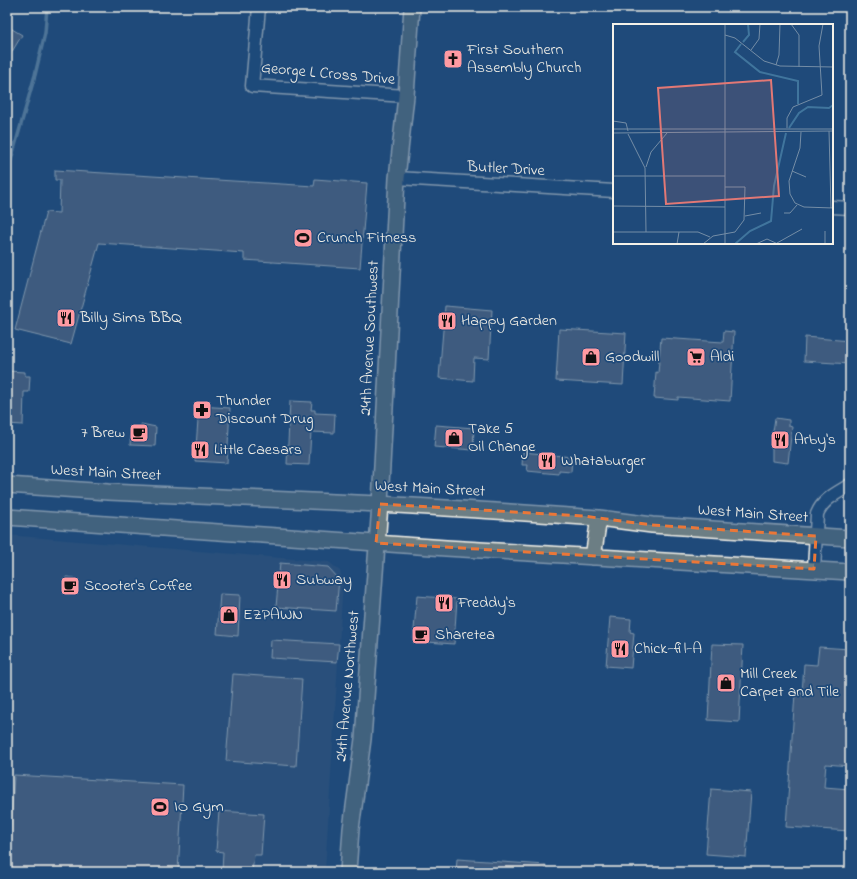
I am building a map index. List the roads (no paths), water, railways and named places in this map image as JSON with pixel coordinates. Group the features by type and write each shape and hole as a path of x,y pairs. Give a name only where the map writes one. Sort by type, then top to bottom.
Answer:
{"main road":[{"name":"24th Avenue Southwest","path":"380,504 397,178 406,96 412,7"},
{"name":"West Main Street","path":"7,485 108,492 380,504 599,518 652,525 850,538"},
{"name":"24th Avenue Northwest","path":"348,872 351,830 363,739 380,504"},
{"path":"7,517 376,543 850,572"},
{"path":"593,557 599,518"}],"street":[{"name":"George L Cross Drive","path":"259,7 252,86 406,96"},
{"name":"Butler Drive","path":"397,178 613,191"},
{"path":"833,207 850,208"},
{"path":"814,569 817,514 819,509 827,500 850,485"}],"waterway":[{"path":"7,174 35,75 45,33 47,7"}],"place":[{"name":"First Southern Assembly Church","path":"453,59"},
{"name":"Crunch Fitness","path":"303,238"},
{"name":"Billy Sims BBQ","path":"66,318"},
{"name":"Happy Garden","path":"447,321"},
{"name":"Goodwill","path":"591,357"},
{"name":"Aldi","path":"696,357"},
{"name":"Thunder Discount Drug","path":"202,410"},
{"name":"7 Brew","path":"139,433"},
{"name":"Take 5 Oil Change","path":"454,438"},
{"name":"Arby's","path":"780,440"},
{"name":"Little Caesars","path":"200,450"},
{"name":"Whataburger","path":"547,461"},
{"name":"Subway","path":"282,580"},
{"name":"Scooter's Coffee","path":"70,586"},
{"name":"Freddy's","path":"444,603"},
{"name":"EZPAWN","path":"229,615"},
{"name":"Sharetea","path":"421,635"},
{"name":"Chick-fil-A","path":"620,649"},
{"name":"Mill Creek Carpet and Tile","path":"726,683"},
{"name":"IO Gym","path":"160,807"}]}
